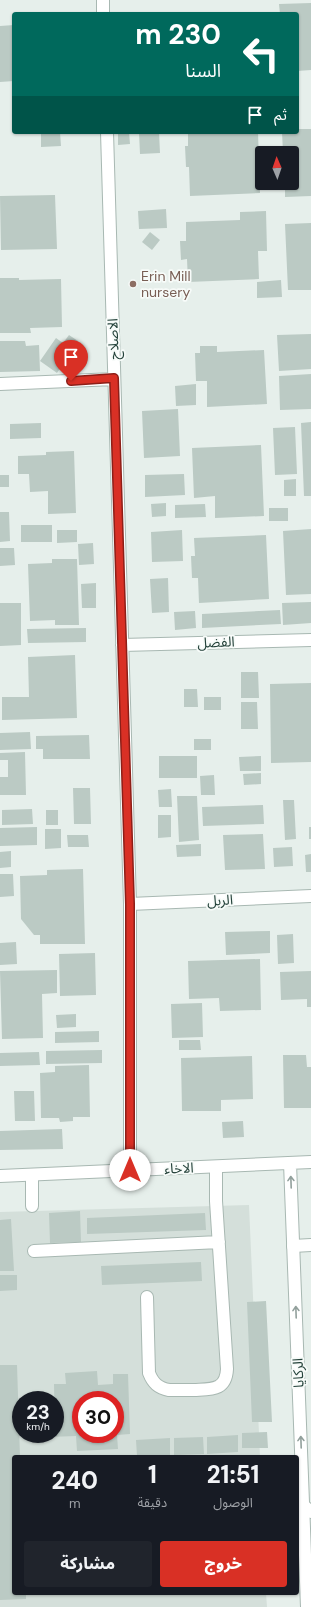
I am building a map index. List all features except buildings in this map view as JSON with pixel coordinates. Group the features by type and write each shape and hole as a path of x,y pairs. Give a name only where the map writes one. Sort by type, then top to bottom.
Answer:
{"street":[{"path":"103,0 103,12"},
{"name":"الاصلاح","path":"107,134 130,904 130,1170"},
{"path":"0,384 114,378"},
{"name":"الفضل","path":"122,645 311,640"},
{"name":"الربل","path":"130,904 311,896"},
{"name":"الاخاء","path":"0,1176 311,1162"},
{"name":"الركايا","path":"290,1163 307,1509 308,1602"},
{"path":"147,1297 149,1373 152,1380 162,1389 169,1390 212,1389 219,1387 224,1382 227,1369 216,1167"},
{"path":"32,1175 32,1206"},
{"path":"34,1251 219,1242"},
{"path":"293,1246 311,1245"}],"shaded area":[{"path":"249,1205 260,1455 12,1455 12,1595 266,1595 267,1607 0,1607 0,1212"}],"place":[{"name":"Erin Mill nursery","path":"133,284"}],"route":[{"path":"71,381 114,378 130,904 130,1170"}]}
